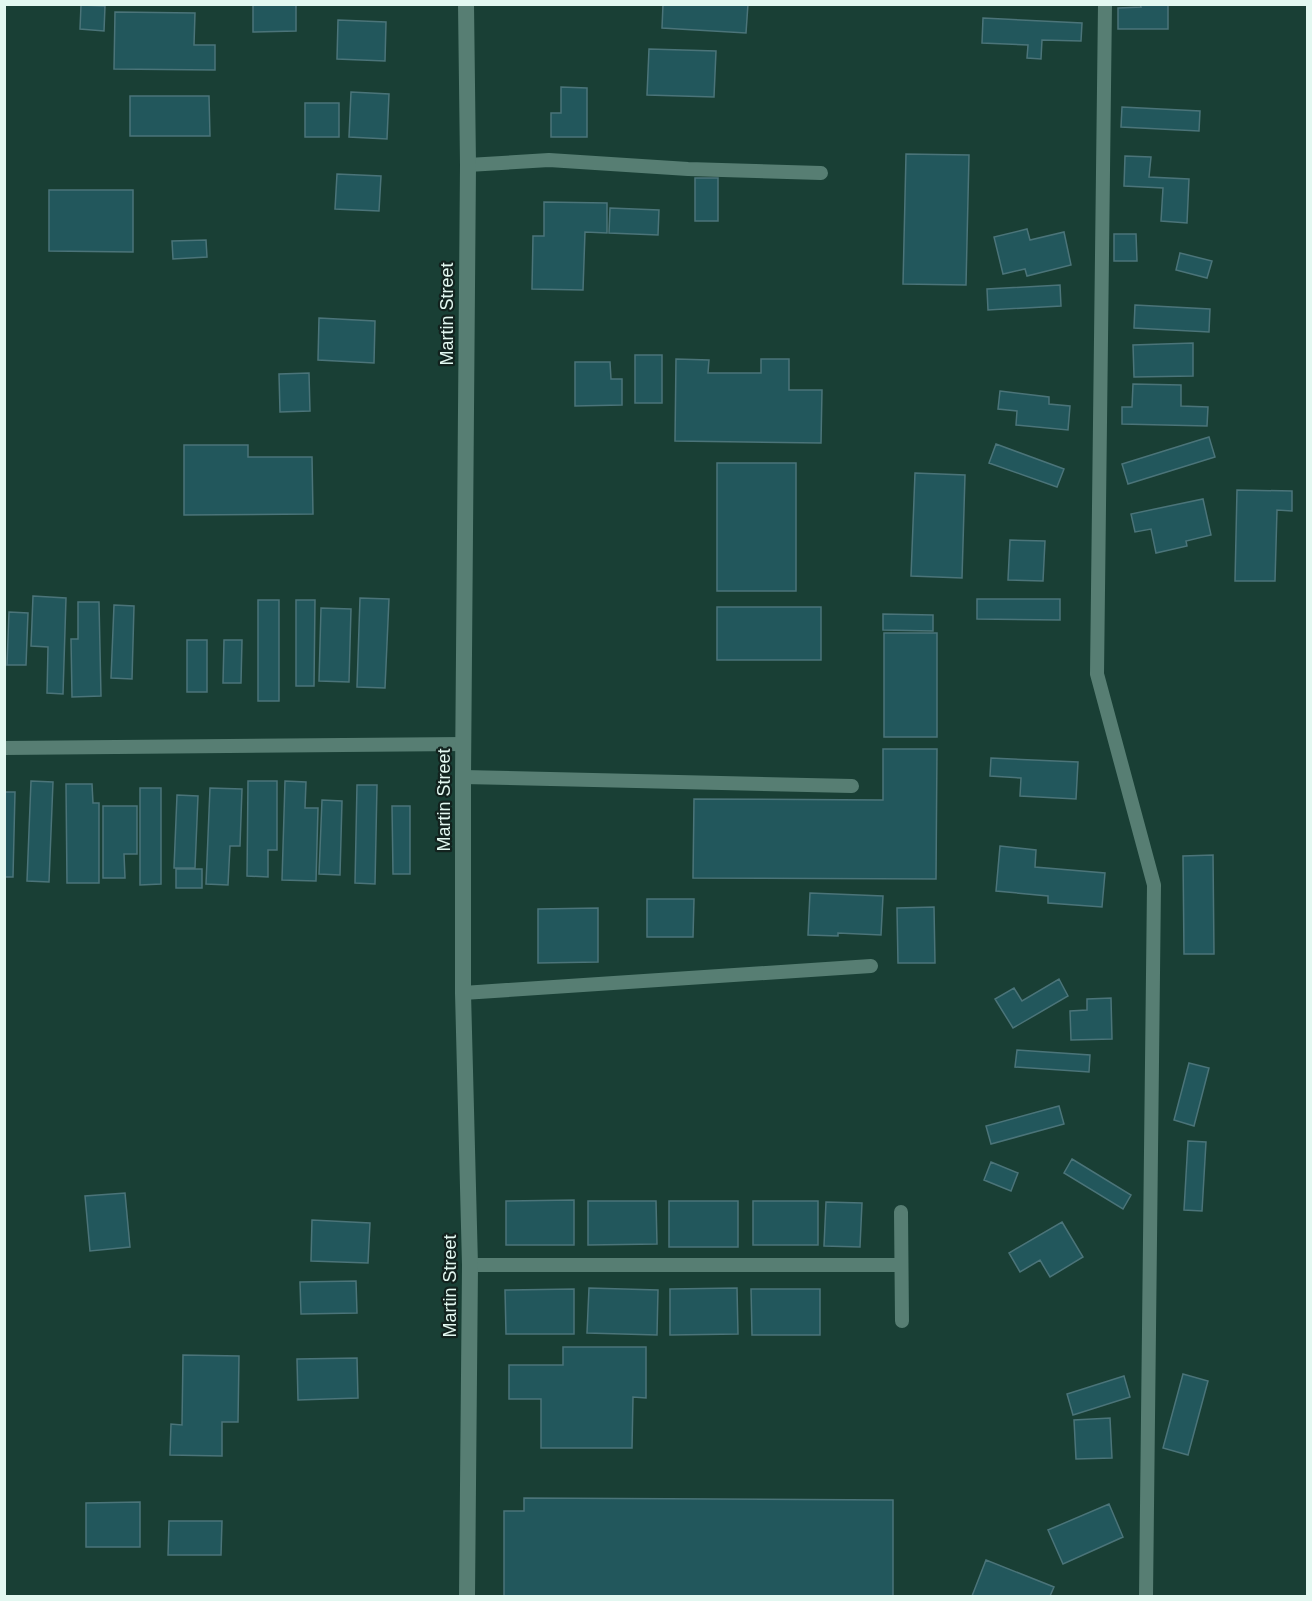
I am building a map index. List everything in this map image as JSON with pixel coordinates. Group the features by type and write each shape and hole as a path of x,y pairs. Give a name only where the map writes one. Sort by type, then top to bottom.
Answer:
{"street":[{"name":"Martin Street","path":"466,4 468,165 463,777 464,993 470,1265 467,1596"}],"lane":[{"path":"1105,4 1097,674 1154,885 1146,1596"},
{"path":"468,165 549,160 821,173"},
{"path":"4,748 464,744"},
{"path":"463,777 852,786"},
{"path":"464,993 871,966"},
{"path":"901,1212 902,1321"},
{"path":"470,1265 901,1265"}],"building":[{"path":"253,4 296,4 296,31 253,32"},
{"path":"663,4 748,4 746,33 662,28"},
{"path":"1140,4 1168,4 1168,29 1118,29 1118,8 1141,7"},
{"path":"81,5 105,6 104,31 80,29"},
{"path":"115,12 195,13 194,45 215,45 215,70 114,69"},
{"path":"983,18 1082,23 1081,41 1042,40 1041,59 1027,58 1028,45 982,43"},
{"path":"338,20 386,22 385,61 337,59"},
{"path":"649,49 716,51 714,97 647,95"},
{"path":"561,87 587,88 587,137 551,137 551,113 561,113"},
{"path":"351,92 389,94 387,139 349,137"},
{"path":"130,96 209,96 210,136 130,136"},
{"path":"305,103 339,103 339,137 305,137"},
{"path":"1122,107 1200,111 1199,131 1121,127"},
{"path":"906,154 969,155 966,285 903,284"},
{"path":"1125,156 1151,157 1149,177 1189,179 1187,223 1161,221 1163,188 1124,186"},
{"path":"337,174 381,176 379,211 335,209"},
{"path":"695,178 718,178 718,221 695,221"},
{"path":"49,190 133,190 133,252 49,251"},
{"path":"544,202 607,203 607,233 585,232 583,290 532,289 533,236 544,236"},
{"path":"610,208 659,210 658,235 609,233"},
{"path":"1027,229 1030,240 1064,232 1071,265 1027,276 1025,269 1003,274 994,237"},
{"path":"1114,234 1136,234 1137,261 1114,261"},
{"path":"206,240 207,257 173,259 172,241"},
{"path":"1180,253 1212,261 1207,278 1176,270"},
{"path":"1060,285 1061,306 988,310 987,289"},
{"path":"1135,305 1210,309 1209,332 1134,328"},
{"path":"319,318 375,321 374,363 318,360"},
{"path":"1193,343 1193,376 1134,377 1133,345"},
{"path":"635,355 662,355 662,403 635,403"},
{"path":"676,359 709,360 708,373 761,373 761,359 789,359 789,390 822,390 821,443 675,441"},
{"path":"575,362 610,362 611,379 622,379 622,405 575,406"},
{"path":"309,373 310,411 280,412 279,374"},
{"path":"1133,384 1181,385 1181,406 1208,407 1207,426 1122,424 1122,407 1132,407"},
{"path":"1000,391 1049,397 1049,404 1070,406 1068,430 1016,425 1017,411 998,409"},
{"path":"1209,437 1215,457 1128,484 1122,464"},
{"path":"996,444 1064,469 1057,487 989,463"},
{"path":"184,445 248,445 248,457 312,457 313,514 184,515"},
{"path":"717,463 796,463 796,591 717,591"},
{"path":"915,473 965,475 962,578 911,576"},
{"path":"1237,490 1292,491 1292,511 1277,510 1275,581 1235,581"},
{"path":"1203,499 1211,535 1186,541 1187,546 1156,553 1151,529 1135,532 1131,514"},
{"path":"1010,540 1045,541 1043,581 1008,580"},
{"path":"33,596 66,598 63,694 47,693 48,647 31,646"},
{"path":"360,598 389,599 385,688 357,687"},
{"path":"977,599 1060,599 1060,620 977,619"},
{"path":"258,600 279,600 279,701 258,701"},
{"path":"296,600 315,600 314,686 296,686"},
{"path":"78,602 99,602 101,696 72,697 71,639 78,639"},
{"path":"114,605 134,606 132,679 111,678"},
{"path":"717,607 821,607 821,660 717,660"},
{"path":"321,608 351,609 349,682 319,681"},
{"path":"9,612 28,613 26,665 7,665"},
{"path":"883,614 933,615 933,631 883,630"},
{"path":"884,633 937,633 937,737 884,737"},
{"path":"187,640 207,640 207,692 187,692"},
{"path":"224,640 242,640 241,683 223,683"},
{"path":"883,749 937,749 936,879 693,878 694,799 883,800"},
{"path":"991,758 1078,762 1076,799 1020,796 1021,778 990,776"},
{"path":"31,781 53,782 49,882 27,881"},
{"path":"248,781 277,781 277,850 268,850 268,877 247,876"},
{"path":"285,781 306,782 305,808 318,808 316,881 282,880"},
{"path":"66,784 92,784 93,803 99,803 99,883 67,883"},
{"path":"357,785 377,785 375,884 355,883"},
{"path":"140,788 161,788 161,884 140,885"},
{"path":"210,788 242,789 240,846 230,846 228,885 206,884"},
{"path":"4,792 15,792 13,877 4,877"},
{"path":"177,795 198,796 195,868 174,868"},
{"path":"322,800 342,801 340,875 319,874"},
{"path":"103,806 137,806 137,854 124,854 125,878 103,878"},
{"path":"392,806 410,806 410,874 393,874"},
{"path":"1000,846 1036,850 1035,867 1105,873 1102,907 1048,903 1048,896 996,891"},
{"path":"1213,855 1214,954 1184,954 1183,856"},
{"path":"176,869 202,869 202,888 176,888"},
{"path":"810,893 883,896 881,935 838,933 838,936 808,935"},
{"path":"647,899 694,899 693,937 647,937"},
{"path":"934,907 935,963 898,963 897,908"},
{"path":"598,908 598,962 538,963 538,909"},
{"path":"1059,979 1068,996 1013,1028 995,999 1014,988 1022,1001"},
{"path":"1111,998 1112,1039 1071,1040 1070,1011 1087,1010 1087,999"},
{"path":"1017,1050 1090,1055 1089,1072 1015,1067"},
{"path":"1189,1063 1209,1068 1194,1126 1174,1120"},
{"path":"1059,1106 1064,1124 991,1144 986,1126"},
{"path":"1188,1141 1206,1142 1202,1211 1184,1210"},
{"path":"1072,1159 1131,1195 1123,1209 1064,1173"},
{"path":"991,1162 1018,1173 1011,1191 984,1180"},
{"path":"125,1193 130,1247 90,1251 85,1196"},
{"path":"574,1200 574,1245 506,1245 506,1201"},
{"path":"588,1201 656,1201 657,1244 588,1245"},
{"path":"669,1201 738,1201 738,1247 669,1247"},
{"path":"753,1201 818,1201 818,1245 753,1245"},
{"path":"826,1202 862,1203 860,1247 824,1246"},
{"path":"312,1220 370,1223 368,1263 311,1261"},
{"path":"1062,1222 1083,1257 1050,1277 1040,1260 1020,1272 1009,1253"},
{"path":"356,1281 357,1313 301,1314 300,1282"},
{"path":"589,1288 658,1290 657,1335 587,1333"},
{"path":"737,1288 738,1334 670,1335 670,1289"},
{"path":"574,1289 574,1334 506,1334 505,1290"},
{"path":"751,1289 820,1289 820,1335 752,1335"},
{"path":"563,1347 646,1347 646,1398 633,1397 632,1448 541,1448 541,1399 509,1399 509,1365 563,1365"},
{"path":"183,1355 239,1356 238,1422 222,1422 222,1456 170,1455 171,1424 182,1425"},
{"path":"357,1358 358,1398 298,1400 297,1359"},
{"path":"1183,1374 1208,1381 1188,1455 1163,1448"},
{"path":"1124,1376 1130,1397 1073,1415 1067,1394"},
{"path":"1110,1418 1112,1458 1076,1459 1074,1420"},
{"path":"524,1498 893,1500 893,1596 504,1596 504,1511 524,1511"},
{"path":"140,1502 140,1547 86,1547 86,1503"},
{"path":"1109,1504 1123,1537 1063,1564 1048,1530"},
{"path":"169,1521 222,1521 221,1555 168,1555"},
{"path":"986,1560 1054,1587 1050,1596 972,1596"}]}
